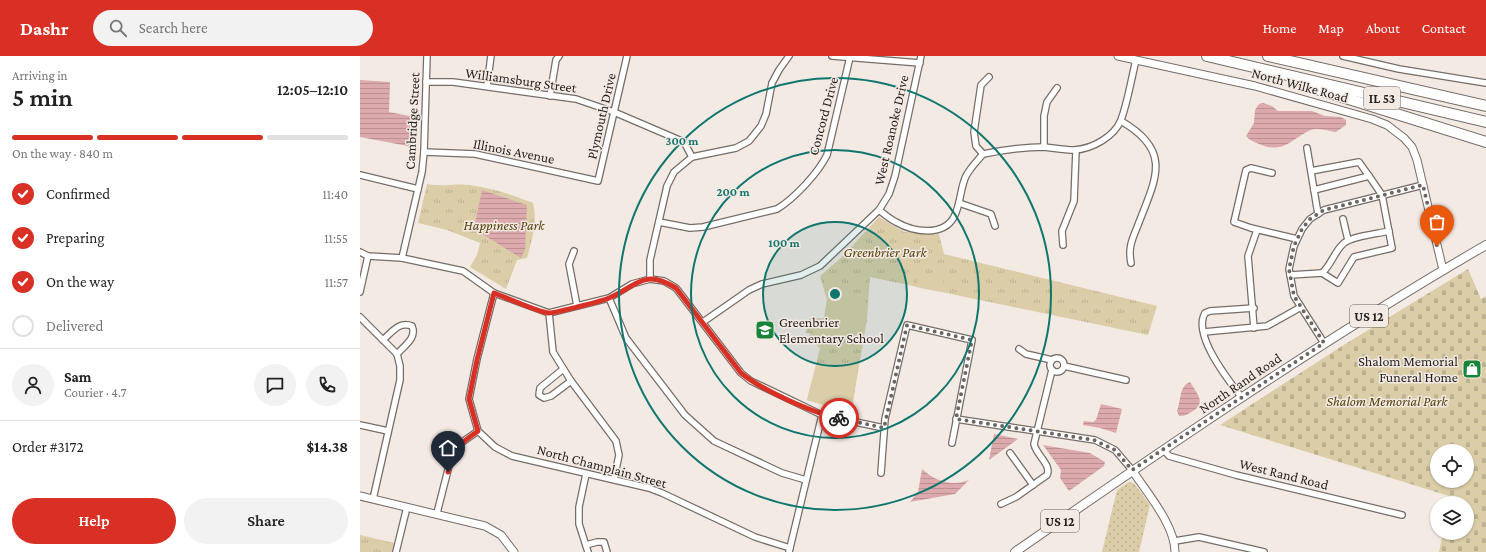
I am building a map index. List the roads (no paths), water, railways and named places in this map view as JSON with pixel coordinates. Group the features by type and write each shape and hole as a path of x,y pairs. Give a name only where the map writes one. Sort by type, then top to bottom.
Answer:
{"highway":[{"name":"IL 53","path":"1207,56 1486,122"},
{"name":"IL 53","path":"1268,56 1486,106"},
{"path":"1279,73 1299,84 1486,142"},
{"path":"1366,79 1486,99"}],"main road":[{"name":"North Rand Road","path":"1015,552 1132,470 1324,343 1486,245"}],"street":[{"name":"Cambridge Street","path":"402,258 418,189 424,152 427,56"},
{"path":"487,86 491,56"},
{"path":"550,96 556,60 559,56"},
{"name":"Plymouth Drive","path":"598,181 627,56"},
{"path":"650,279 650,260 660,222 667,186 674,172 692,157 736,148 749,140 760,126 766,114 772,83 789,56"},
{"path":"832,56 920,63"},
{"name":"West Roanoke Drive","path":"703,322 749,290 762,284 801,275 820,266 879,210 889,194 895,176 921,56"},
{"name":"North Wilke Road","path":"1118,56 1255,86 1372,118 1387,125 1404,138 1412,147 1417,160 1443,270"},
{"path":"1343,56 1399,69 1486,83"},
{"name":"Concord Drive","path":"660,222 690,228 703,227 777,209 786,203 822,165 828,155 850,57"},
{"path":"879,210 896,223 911,228 936,231 946,226 953,218 960,203 966,176 983,154 1007,149 1044,147 1076,150 1103,141 1114,132 1121,121 1136,60"},
{"path":"983,154 976,146 974,132 981,85 989,77"},
{"name":"Williamsburg Street","path":"426,82 453,82 550,96 576,98 614,112 684,142 692,157"},
{"path":"1044,147 1044,116 1047,102 1056,88"},
{"path":"1121,121 1138,131 1148,142 1154,152 1157,166 1154,184 1128,250 1131,263"},
{"path":"1307,148 1318,214"},
{"path":"1063,245 1062,231 1074,201 1076,150"},
{"name":"Illinois Avenue","path":"424,152 475,154 598,181"},
{"path":"1290,275 1322,273 1338,283 1354,257 1392,248 1382,195 1359,162 1311,171"},
{"path":"1272,173 1251,168 1246,170 1234,222 1257,230 1297,238"},
{"path":"360,175 418,189"},
{"path":"1314,190 1369,176"},
{"path":"1324,343 1294,296 1289,269 1294,246 1302,229 1310,219 1324,210 1423,185"},
{"path":"960,203 991,214 995,226"},
{"path":"1343,219 1348,240"},
{"path":"1254,328 1254,308 1248,256 1257,230"},
{"path":"1322,273 1328,268 1341,245 1348,240 1389,231"},
{"path":"574,251 569,264 577,306"},
{"path":"360,252 368,256 402,258 464,271 494,293 549,313 608,298 632,284 650,279 664,281 676,288 741,373 751,382 822,415 884,428"},
{"path":"360,292 368,256"},
{"path":"437,514 451,458 458,445 478,431 469,399 494,293"},
{"path":"608,298 626,338 685,415 714,441 782,473 806,480"},
{"path":"1204,332 1254,328 1273,323 1301,307"},
{"path":"1242,398 1206,345 1203,318 1206,312 1254,308"},
{"path":"549,313 553,352 562,370 616,441 619,455 614,479"},
{"path":"360,317 397,354 400,366 400,380 373,499"},
{"path":"383,340 400,325 407,324 412,326 414,332 413,338 397,354"},
{"path":"881,473 884,428 907,325 972,340 952,443"},
{"path":"1019,349 1026,354 1052,360 1060,358 1064,366"},
{"path":"1001,504 1016,497 1047,475 1048,468 1035,449 1036,431 1052,370 1050,366 1052,360"},
{"path":"1052,370 1058,372 1062,370 1064,366"},
{"path":"1064,366 1126,380"},
{"path":"562,370 540,388 540,395 544,398 551,396 571,381"},
{"path":"790,550 822,415"},
{"path":"956,419 1094,440 1115,450 1132,470 1164,518 1175,540 1175,552"},
{"path":"360,425 388,431"},
{"name":"North Champlain Street","path":"478,431 495,447 512,456 586,474 614,479 662,493 755,537 790,550"},
{"name":"West Rand Road","path":"1164,450 1169,456 1236,475 1402,515"},
{"path":"1010,453 1033,485"},
{"path":"586,474 579,506 579,524 588,552"},
{"path":"360,496 491,528 504,538 514,552"},
{"path":"396,552 407,507"},
{"path":"1175,540 1199,537 1264,552"},
{"path":"586,545 604,542 607,552"}],"place":[{"name":"Greenbrier Elementary School","path":"765,330"},
{"name":"Shalom Memorial Funeral Home","path":"1472,369"}],"park label":[{"name":"Happiness Park","path":"504,225"},
{"name":"Greenbrier Park","path":"885,252"},
{"name":"Shalom Memorial Park","path":"1387,401"}]}
